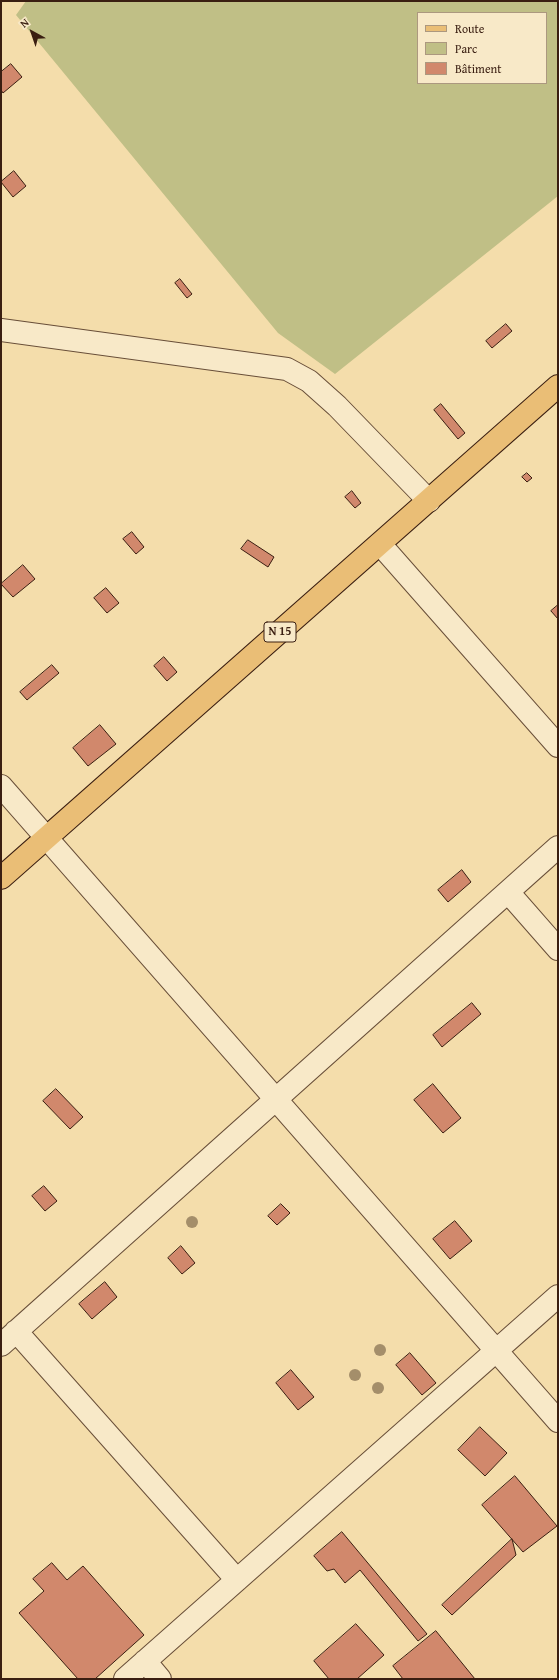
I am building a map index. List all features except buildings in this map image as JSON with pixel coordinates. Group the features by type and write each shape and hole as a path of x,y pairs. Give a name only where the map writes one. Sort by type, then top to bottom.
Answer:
{"main road":[{"name":"N 15","path":"1,878 558,386"}],"street":[{"path":"1,330 287,369 309,381 337,406 429,501"},
{"path":"380,544 558,746"},
{"path":"1,786 558,1421"},
{"path":"237,1580 9,1338 558,847"},
{"path":"508,892 558,949"},
{"path":"125,1679 558,1296"},
{"path":"145,1662 160,1679"}],"green space":[{"path":"26,1 558,1 558,196 335,374 278,333 16,15"}]}
